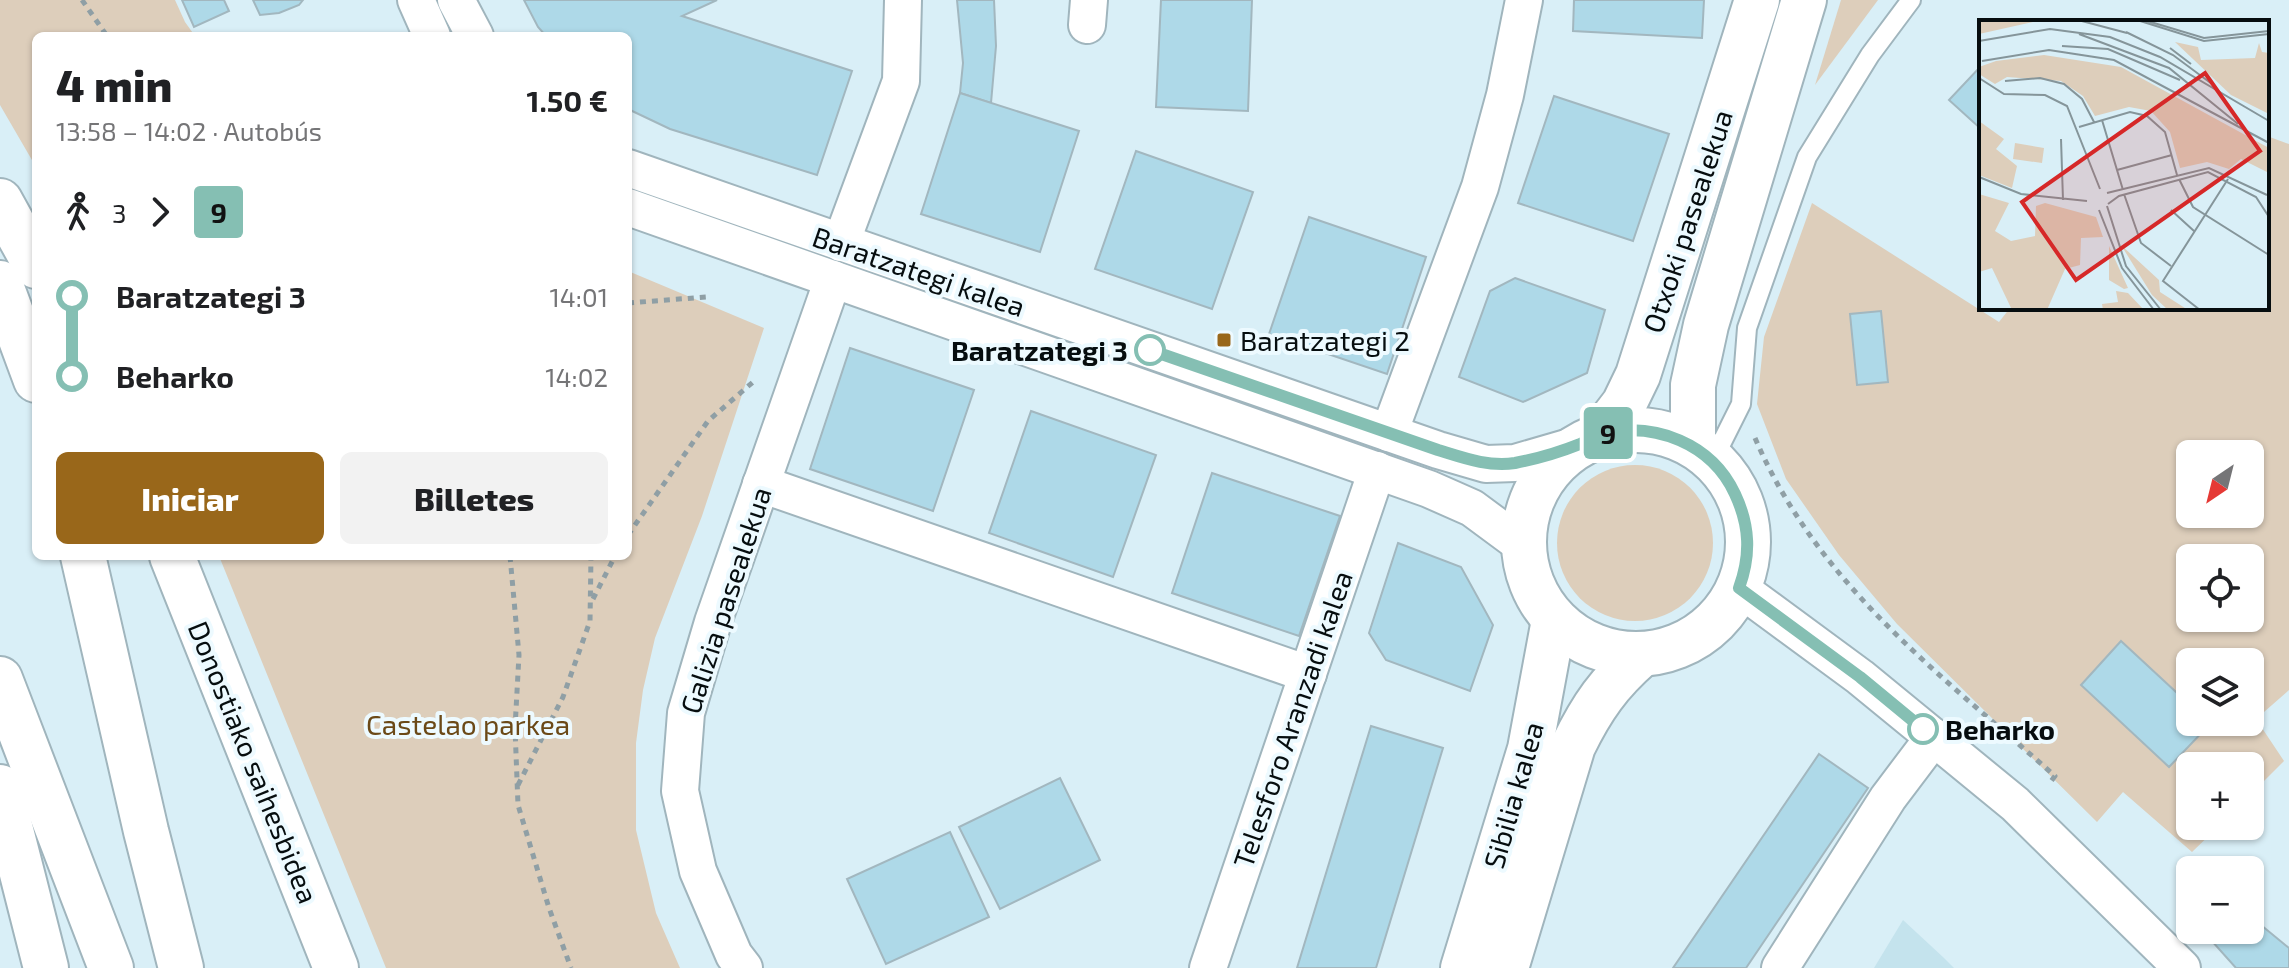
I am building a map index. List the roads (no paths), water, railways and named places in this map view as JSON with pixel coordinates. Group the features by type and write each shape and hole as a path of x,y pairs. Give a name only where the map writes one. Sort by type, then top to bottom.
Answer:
{"main road":[{"name":"Otxoki pasealekua","path":"1589,440 1624,404 1638,375 1757,0"},
{"name":"Otxoki pasealekua","path":"1703,453 1693,385 1706,325 1804,0"},
{"path":"0,201 32,259"},
{"path":"0,283 32,369"},
{"path":"1633,430 1663,433 1703,453 1728,478 1745,515 1748,542 1744,573 1728,608 1706,631 1667,651 1641,655 1611,652 1581,641 1554,620 1533,589 1523,557 1523,528 1534,496 1550,469 1589,440 1633,430"},
{"path":"84,560 181,968"},
{"name":"Donostiako saihesbidea","path":"174,560 336,968"},
{"name":"Sibilia kalea","path":"1463,968 1530,749 1554,620"},
{"name":"Sibilia kalea","path":"1506,968 1573,746 1590,711 1605,690 1641,655"},
{"path":"0,679 111,968"},
{"path":"0,787 46,968"}],"street":[{"path":"416,0 430,32"},
{"path":"456,0 473,32"},
{"path":"632,198 811,253 827,253 841,243 901,81 903,0"},
{"path":"1389,433 1480,187 1505,95 1524,0"},
{"name":"Baratzategi kalea","path":"632,169 1486,464 1515,463 1589,440"},
{"name":"Baratzategi kalea","path":"632,208 1429,489 1472,508 1522,545"},
{"name":"Galizia pasealekua","path":"744,968 734,955 698,871 680,791 686,713 713,622 833,279"},
{"name":"Telesforo Aranzadi kalea","path":"1208,968 1377,470"},
{"path":"761,484 1308,674"},
{"path":"1739,588 1860,677 2015,804 2182,968"},
{"path":"1780,968 1888,798 1934,737"}],"lane":[{"path":"1703,453 1741,404 1747,328 1807,157 1870,55 1911,0"}],"place":[{"name":"Baratzategi 2","path":"1224,340"},
{"name":"Baratzategi 3","path":"1150,350"},
{"name":"Beharko","path":"1923,729"}],"park label":[{"name":"Castelao parkea","path":"468,724"}]}
